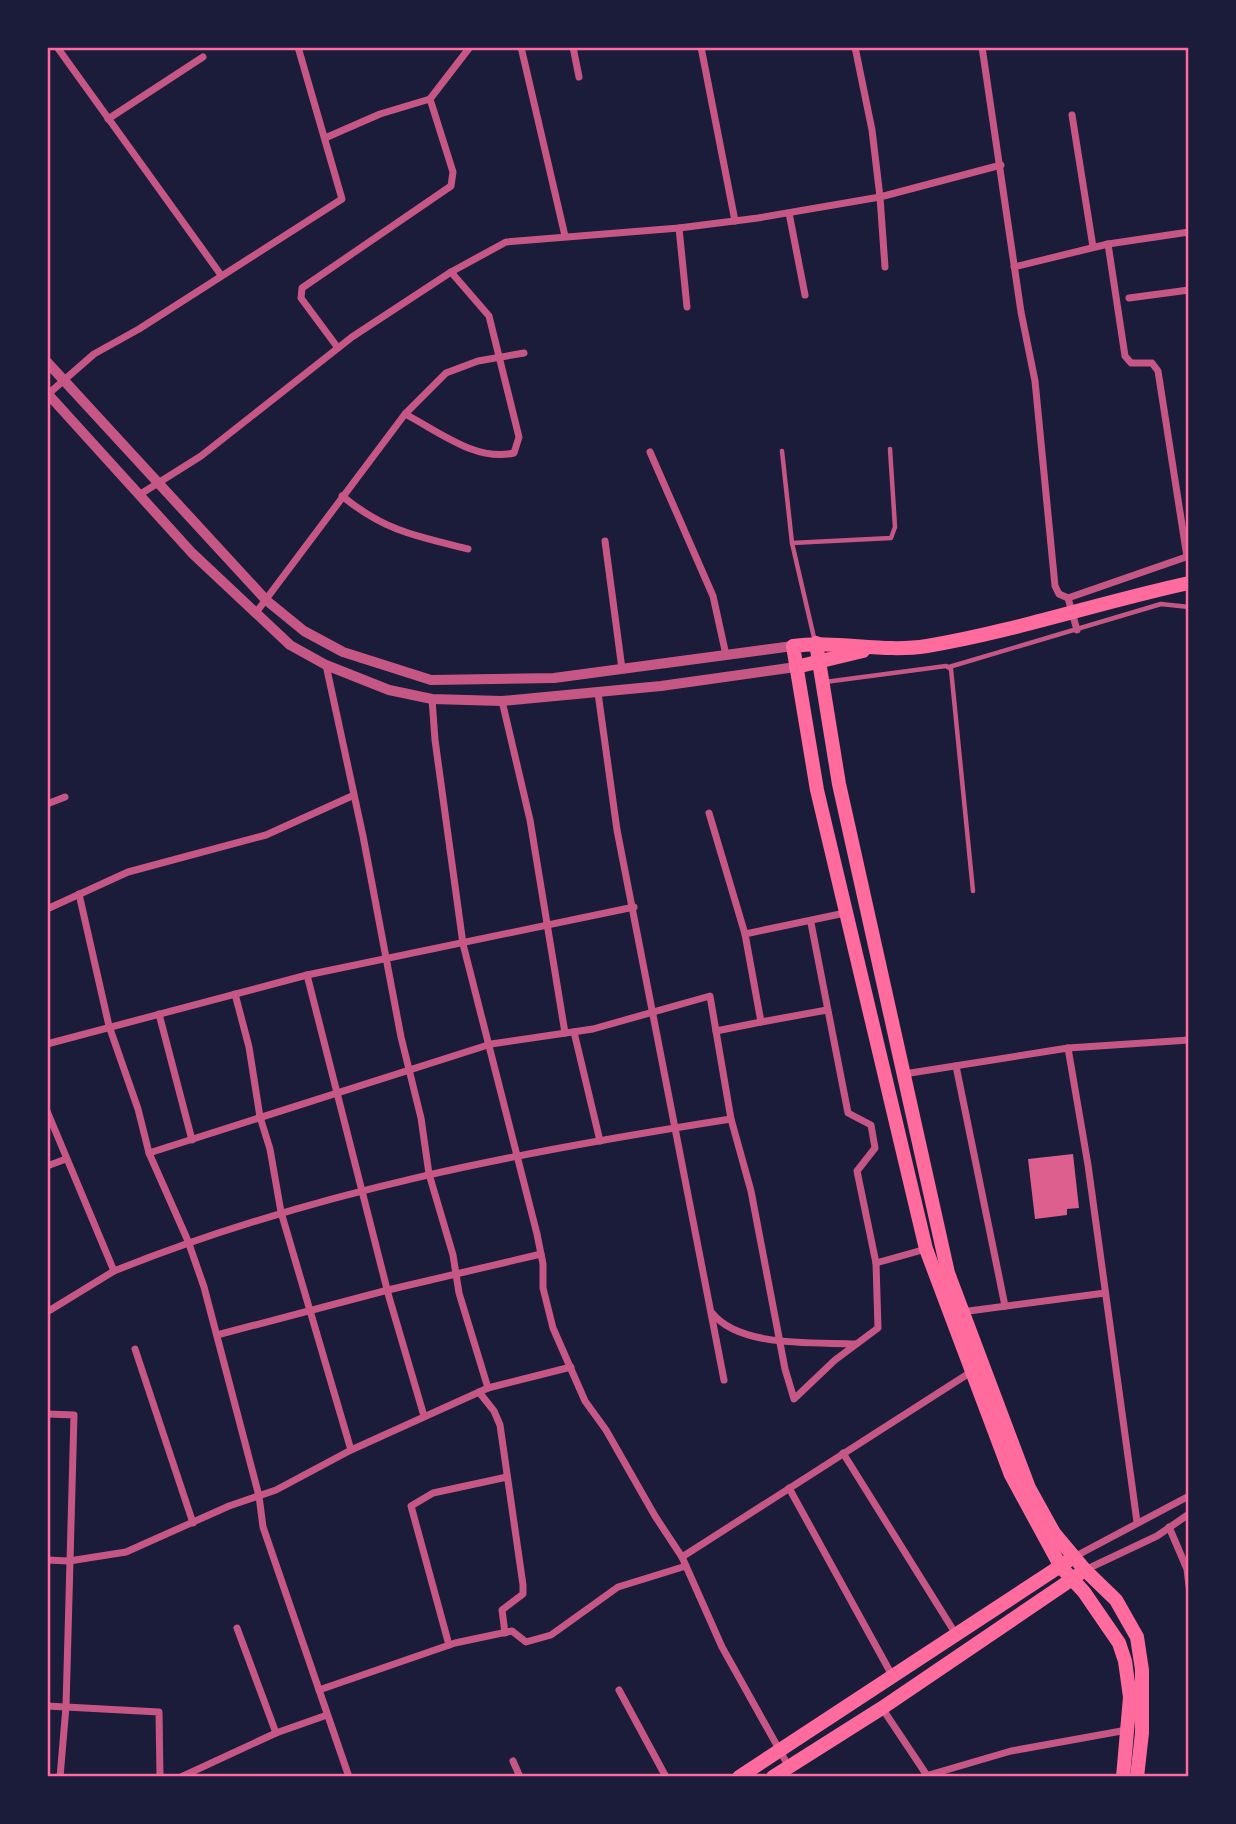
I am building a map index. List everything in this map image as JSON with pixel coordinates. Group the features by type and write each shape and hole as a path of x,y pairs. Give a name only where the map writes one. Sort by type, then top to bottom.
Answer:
{"main road":[{"path":"1123,1777 1130,1697 1125,1661 1119,1643 1093,1603 1061,1567 1011,1475 926,1249 817,790 793,646 816,643 871,649 924,646 1025,626 1189,583"},
{"path":"816,643 839,784 948,1273 1029,1488 1054,1533 1116,1601 1137,1637 1142,1670 1142,1733 1137,1777"},
{"path":"796,667 871,649"},
{"path":"738,1777 1074,1557"},
{"path":"773,1777 882,1708 1085,1570"}],"street":[{"path":"57,47 222,275"},
{"path":"298,47 342,199 139,330 94,354 48,394 139,495 255,614 290,645 326,665 389,690 432,699 502,701 598,693 796,667"},
{"path":"325,138 380,114 430,99 470,47"},
{"path":"522,47 565,236"},
{"path":"573,47 579,77"},
{"path":"701,47 735,221"},
{"path":"855,47 872,130 885,267"},
{"path":"982,47 1014,267 1035,381 1055,586 1059,594 1068,598 1188,556 1158,371 1152,363 1131,363 1125,356 1108,244"},
{"path":"108,120 203,57"},
{"path":"338,348 301,298 302,288 451,186 453,172 430,99"},
{"path":"1072,116 1093,247"},
{"path":"139,495 201,456 338,348 451,272 506,242 679,228 789,213 880,197 1001,165"},
{"path":"789,213 806,296"},
{"path":"679,228 687,307"},
{"path":"1014,267 1093,247 1189,232"},
{"path":"405,414 482,454 514,453 519,437 489,316 451,272"},
{"path":"1129,298 1189,290"},
{"path":"255,614 405,414 446,373 524,353"},
{"path":"47,362 265,600 304,631 343,652 431,680 516,680 793,646"},
{"path":"650,452 713,596 726,655"},
{"path":"342,496 370,519 398,532 468,549"},
{"path":"605,541 622,669"},
{"path":"1068,598 1077,630"},
{"path":"326,665 388,960 401,1038 411,1068 429,1174 488,1388"},
{"path":"598,693 617,830 724,1380"},
{"path":"432,699 435,740 463,944 491,1044 541,1254 544,1288 553,1328 585,1401 606,1430 645,1500 682,1557 722,1647 789,1767"},
{"path":"502,701 530,820 565,1034"},
{"path":"47,909 128,872 266,835 352,796"},
{"path":"47,804 65,797"},
{"path":"709,813 744,934 761,1022"},
{"path":"79,894 109,1026 138,1109 149,1153 188,1241 217,1335 259,1496 263,1527 349,1777"},
{"path":"47,1044 307,975 634,907"},
{"path":"744,934 811,923 845,913"},
{"path":"149,1153 491,1044 565,1034 710,996 732,1119 751,1191 779,1341 794,1399 878,1328 876,1263 857,1171 875,1148 871,1125 848,1113 811,923"},
{"path":"307,975 388,1290 424,1416"},
{"path":"235,993 249,1047 260,1117 270,1149 281,1212 351,1450"},
{"path":"716,1031 827,1010"},
{"path":"159,1014 192,1140"},
{"path":"574,1032 600,1141"},
{"path":"904,1074 1068,1048 1189,1040"},
{"path":"1068,1048 1137,1522"},
{"path":"956,1066 1005,1306"},
{"path":"47,1111 114,1271"},
{"path":"47,1312 114,1271 188,1241 362,1189 516,1154 732,1119"},
{"path":"47,1166 66,1159"},
{"path":"876,1263 926,1249"},
{"path":"217,1335 388,1290 457,1276 541,1254"},
{"path":"961,1312 1105,1293"},
{"path":"711,1313 718,1321 738,1333 779,1341 856,1344"},
{"path":"135,1349 192,1522"},
{"path":"47,1560 69,1561 126,1552 192,1522 276,1490 351,1450 479,1391 571,1367"},
{"path":"682,1557 971,1371"},
{"path":"479,1391 494,1411 500,1425 523,1594 502,1610 505,1633"},
{"path":"47,1414 74,1415 66,1707 60,1777"},
{"path":"843,1453 957,1636"},
{"path":"449,1645 411,1506 433,1493 507,1477"},
{"path":"789,1488 893,1677"},
{"path":"1074,1557 1189,1496"},
{"path":"1085,1570 1189,1514"},
{"path":"1169,1527 1187,1569 1189,1586"},
{"path":"319,1690 449,1645 512,1631 526,1642 551,1635 618,1587 686,1566"},
{"path":"237,1628 275,1733"},
{"path":"619,1690 666,1777"},
{"path":"47,1706 159,1712 160,1777"},
{"path":"882,1708 924,1776 1011,1751 1128,1730"},
{"path":"181,1777 275,1733 327,1715"},
{"path":"513,1761 520,1777"}],"lane":[{"path":"792,543 891,538 895,527 890,449"},
{"path":"782,451 792,543 816,643"},
{"path":"821,682 949,667 1161,604 1189,607"},
{"path":"949,667 973,891"}],"building":[{"path":"1073,1154 1079,1208 1067,1209 1067,1215 1035,1219 1028,1159"}]}
